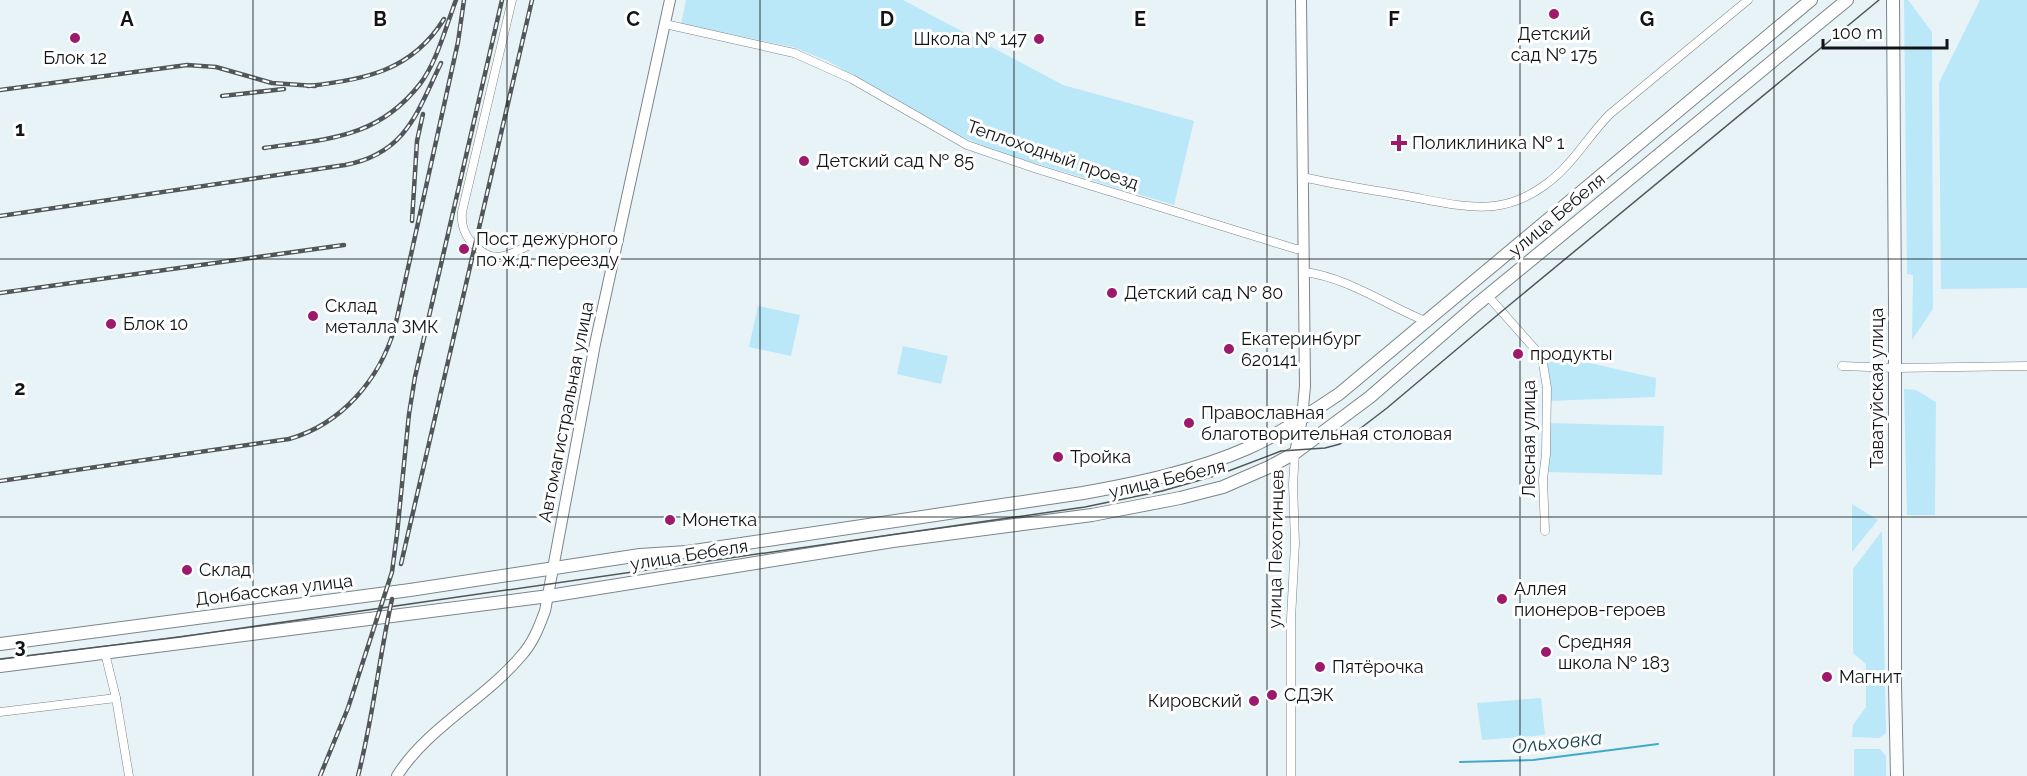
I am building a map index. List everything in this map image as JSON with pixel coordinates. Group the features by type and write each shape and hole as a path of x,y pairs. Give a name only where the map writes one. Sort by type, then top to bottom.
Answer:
{"main road":[{"name":"Автомагистральная улица","path":"397,776 418,750 523,654 539,628 549,596 595,344 670,0"},
{"name":"улица Пехотинцев","path":"1295,453 1305,386 1301,0"},
{"name":"улица Бебеля","path":"553,569 640,555 687,552 976,510 1136,483 1248,448 1274,435 1339,393 1428,322 1811,0"},
{"name":"улица Бебеля","path":"549,596 893,541 1092,514 1180,498 1223,487 1269,467 1295,453 1370,397 1488,296 1847,0"},
{"name":"Таватуйская улица","path":"1893,0 1897,776"},
{"name":"Донбасская улица","path":"0,644 553,569"},
{"path":"0,666 549,596"}],"street":[{"path":"512,0 463,205 461,219 464,231 480,250 497,258 534,244 565,237 619,241"},
{"path":"1303,177 1475,206 1495,206 1519,201 1546,185 1578,155 1593,131 1610,114 1748,0"},
{"name":"Теплоходный проезд","path":"665,24 794,53 852,79 967,145 1296,249 1304,249"},
{"path":"1305,272 1342,282 1428,322"},
{"name":"Лесная улица","path":"1488,296 1542,357 1547,388 1546,454 1543,479 1545,531"},
{"path":"1842,366 1895,368 2027,366"},
{"name":"улица Пехотинцев","path":"1291,776 1291,619 1295,453"},
{"path":"105,653 116,698 129,776"},
{"path":"0,712 116,698"}],"shaded area":[{"path":"686,0 903,0 1063,85 1194,121 1174,205 994,151 941,127 828,61 793,47 681,24"},
{"path":"1904,0 1908,0 1932,32 1933,309 1912,340 1913,275 1907,274"},
{"path":"1980,0 2027,0 2027,288 1941,289 1939,83"},
{"path":"758,306 800,315 791,356 749,347"},
{"path":"903,346 948,356 941,384 897,374"},
{"path":"1545,353 1656,378 1655,397 1547,401"},
{"path":"1904,389 1916,390 1936,402 1935,515 1907,515"},
{"path":"1546,423 1664,426 1662,475 1548,472"},
{"path":"1852,504 1878,520 1852,552"},
{"path":"1882,531 1886,733 1879,738 1852,737 1853,725 1866,707 1866,664 1853,653 1853,569"},
{"path":"1541,698 1545,735 1482,740 1477,703"},
{"path":"1854,749 1880,749 1886,756 1886,776 1854,776"}],"waterway":[{"name":"Ольховка","path":"1460,762 1533,760 1658,744"}],"tram line":[{"path":"0,659 180,637 1085,507 1162,491 1218,475 1281,451 1325,448 1340,444 1387,408 1879,0"}],"railway":[{"path":"264,148 309,142 350,133 386,116 404,102 426,75 436,55 456,0"},
{"path":"0,481 289,439 326,422 356,397 380,364 395,327 458,42 464,0"},
{"path":"320,776 348,708 392,572 415,377 502,0"},
{"path":"401,564 532,0"},
{"path":"308,86 348,80 385,70 417,51 444,19"},
{"path":"0,216 345,165 366,159 383,151 407,128 425,98 441,63"},
{"path":"0,90 187,65 216,67 272,83 315,86"},
{"path":"222,96 284,89"},
{"path":"412,221 417,141 423,114"},
{"path":"0,293 344,245"},
{"path":"358,776 392,599"}],"place":[{"name":"Детский сад № 175","path":"1554,14"},
{"name":"Блок 12","path":"75,38"},
{"name":"Школа № 147","path":"1039,39"},
{"name":"Поликлиника № 1","path":"1399,143"},
{"name":"Детский сад № 85","path":"804,161"},
{"name":"Пост дежурного по ж.д. переезду","path":"464,249"},
{"name":"Детский сад № 80","path":"1112,293"},
{"name":"Склад металла ЗМК","path":"313,316"},
{"name":"Блок 10","path":"111,324"},
{"name":"Екатеринбург 620141","path":"1229,349"},
{"name":"продукты","path":"1518,354"},
{"name":"Православная благотворительная столовая","path":"1189,423"},
{"name":"Тройка","path":"1058,457"},
{"name":"Монетка","path":"670,520"},
{"name":"Склад","path":"187,570"},
{"name":"Аллея пионеров-героев","path":"1502,599"},
{"name":"Средняя школа № 183","path":"1546,652"},
{"name":"Пятёрочка","path":"1320,667"},
{"name":"Магнит","path":"1827,677"},
{"name":"СДЭК","path":"1272,695"},
{"name":"Кировский","path":"1254,701"}]}
